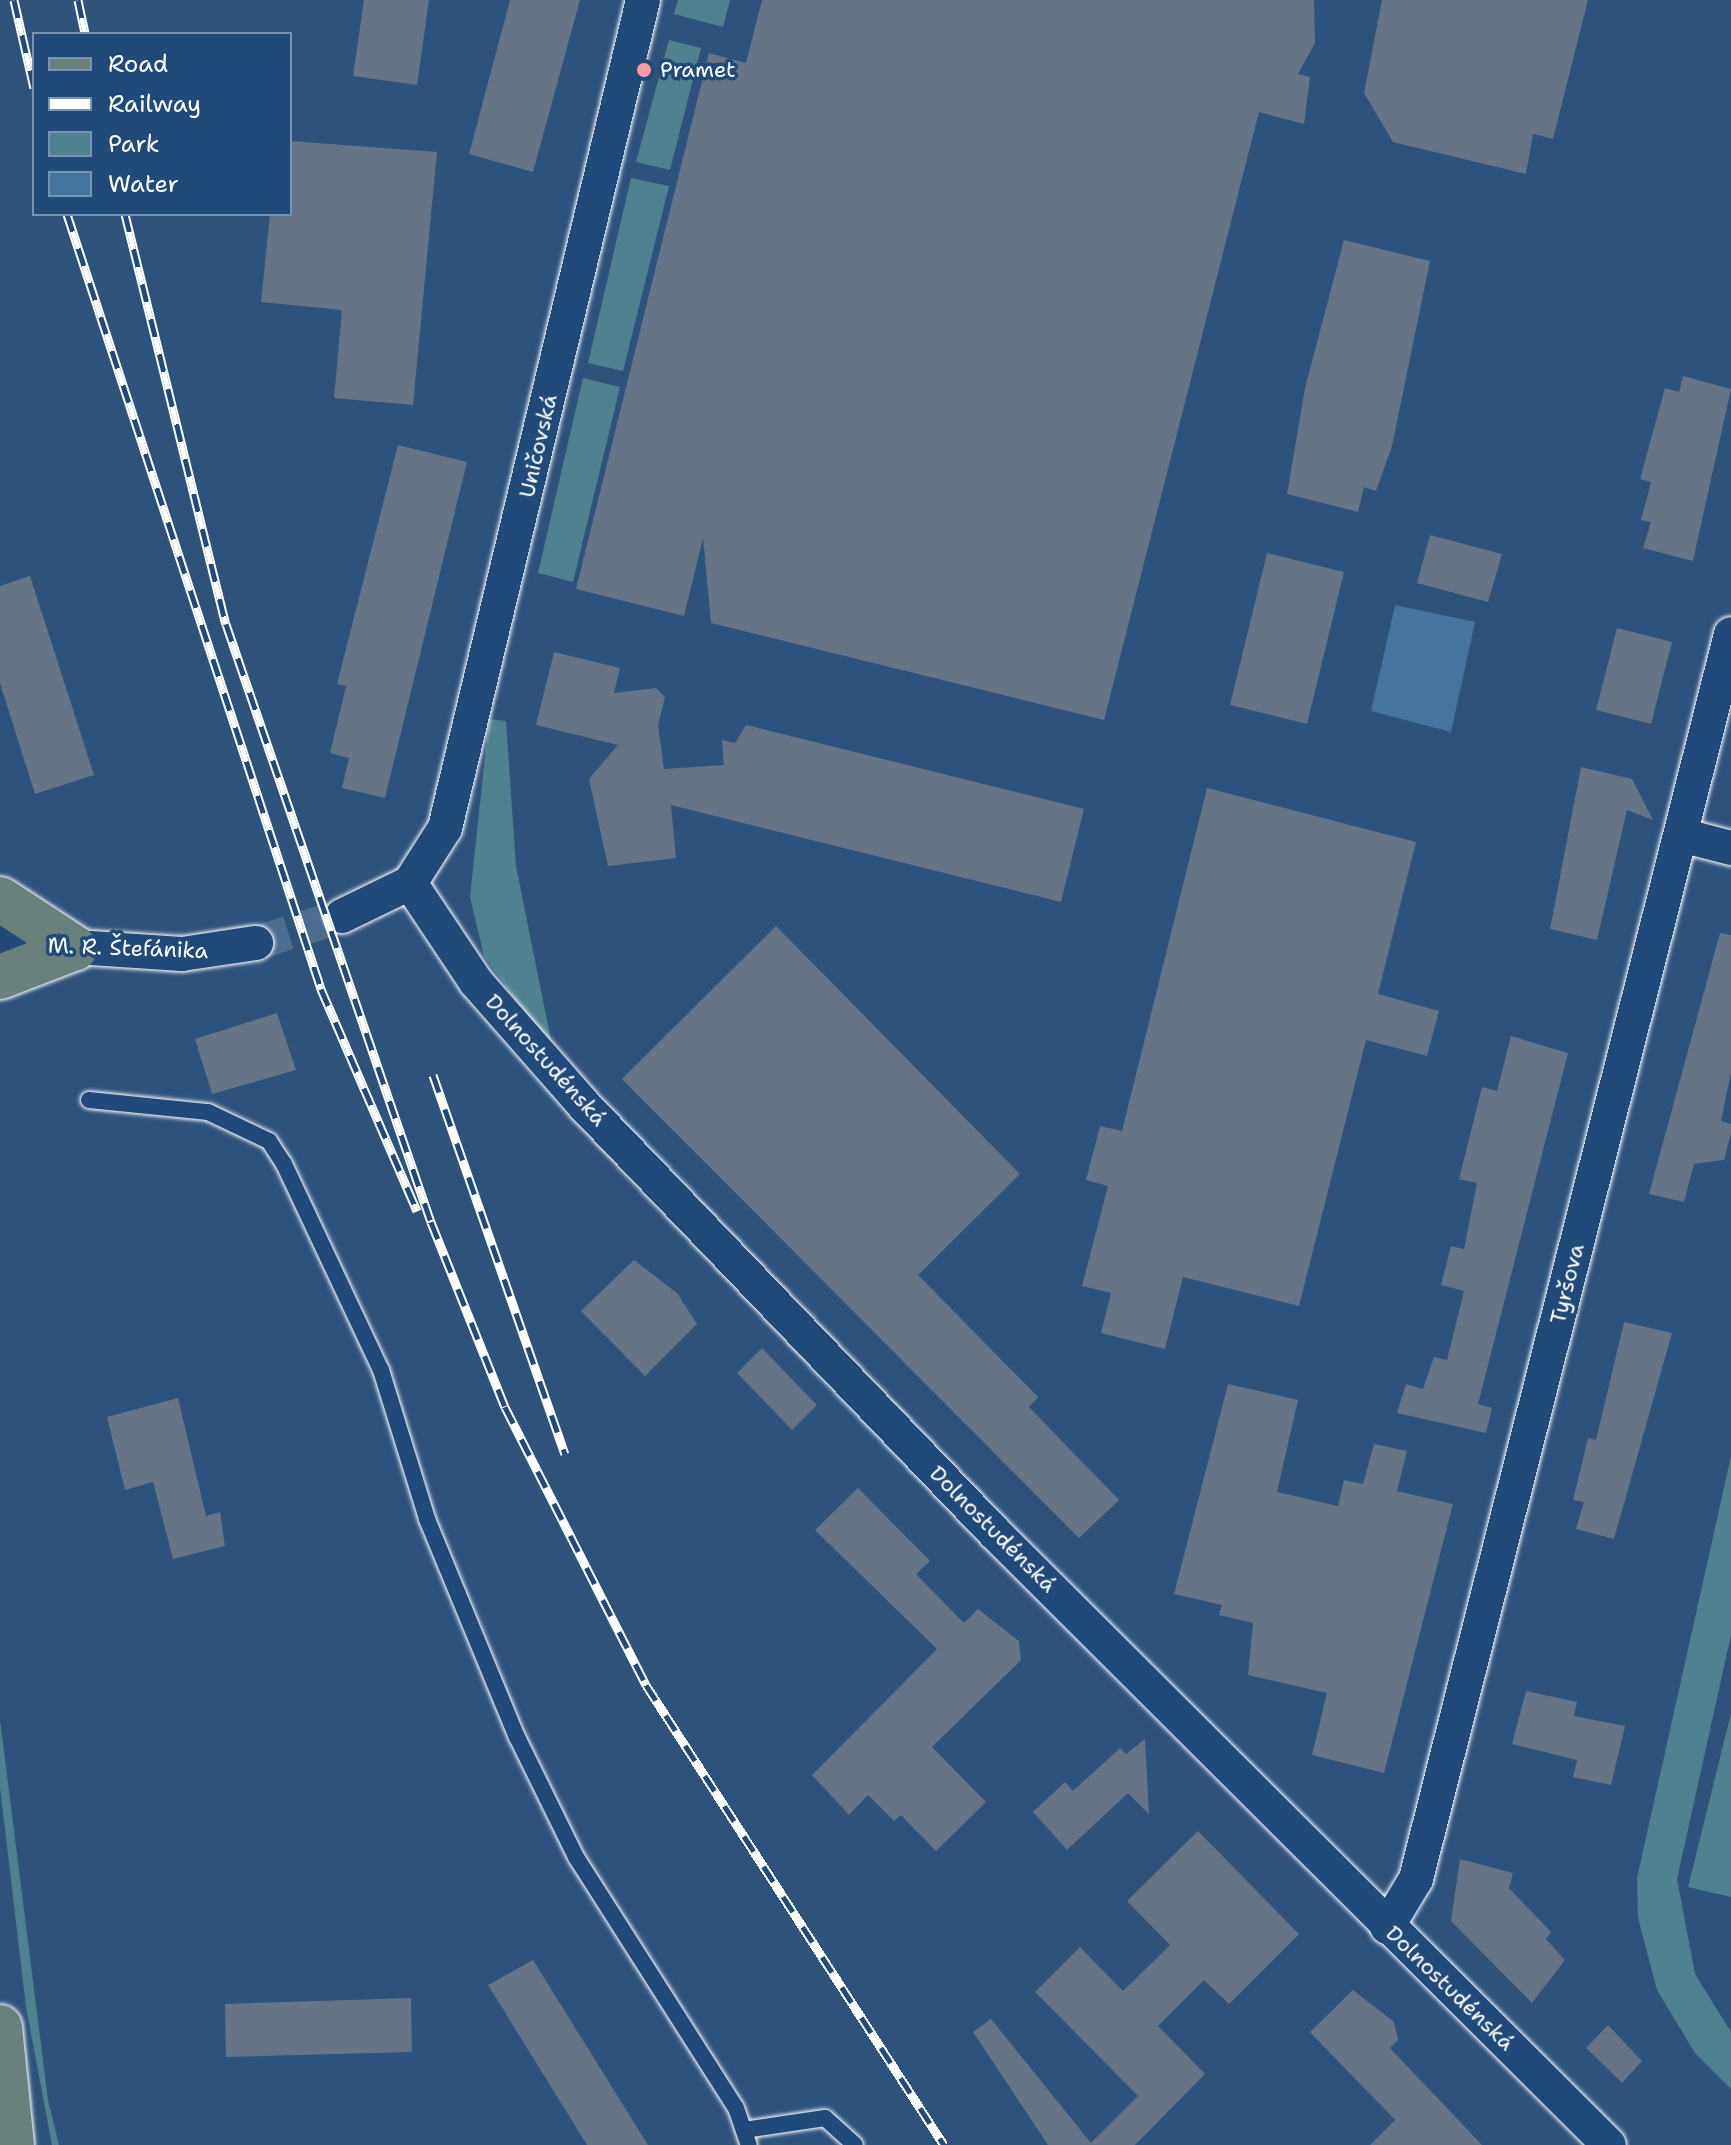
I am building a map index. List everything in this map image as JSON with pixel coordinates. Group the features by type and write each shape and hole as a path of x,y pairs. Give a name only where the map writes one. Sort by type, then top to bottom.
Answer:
{"main road":[{"path":"0,899 75,948"},
{"path":"0,977 75,948"},
{"path":"0,2027 15,2137"}],"street":[{"name":"Uničovská","path":"410,883 430,858 455,793 643,0"},
{"name":"Tyršova","path":"1387,1927 1416,1879 1731,634"},
{"path":"1681,835 1731,848"},
{"path":"342,916 410,883"},
{"name":"Dolnostudénská","path":"410,883 476,982 583,1104 1387,1927 1609,2145"},
{"name":"M. R. Štefánika","path":"0,942 182,954 256,943"}],"lane":[{"path":"89,1100 208,1112 269,1141 284,1164 381,1370 427,1519 517,1737 576,1857 746,2137 825,2118 855,2145"}],"green space":[{"path":"678,0 730,0 723,27 674,14"},
{"path":"669,40 701,48 670,170 636,162"},
{"path":"631,178 669,186 623,371 588,363"},
{"path":"583,378 620,387 573,582 538,573"},
{"path":"489,719 506,721 516,866 553,1050 484,956 470,897"},
{"path":"1731,1456 1731,1635 1677,1879 1695,1974 1731,2032 1731,2089 1695,2053 1657,1990 1638,1918 1637,1878"},
{"path":"1731,1713 1731,1897 1688,1887"},
{"path":"0,1720 48,2100 59,2145 52,2145 26,2007 0,1787"}],"water":[{"path":"1395,605 1475,622 1451,732 1371,711"}],"building":[{"path":"364,0 429,0 417,85 353,76"},
{"path":"510,0 580,0 533,172 469,154"},
{"path":"762,0 1314,0 1315,43 1298,74 1310,77 1304,124 1259,112 1104,720 711,623 703,538 684,616 576,589 709,53 746,63"},
{"path":"1382,0 1588,0 1553,139 1533,134 1526,174 1393,142 1364,93"},
{"path":"292,141 437,152 413,405 334,398 342,310 261,302 270,216 292,216"},
{"path":"1344,240 1430,261 1392,446 1376,491 1364,487 1358,512 1287,494 1305,388"},
{"path":"1683,376 1731,389 1693,561 1643,548 1651,522 1641,520 1651,482 1640,479 1665,388 1679,392"},
{"path":"398,445 467,462 385,798 342,788 349,758 330,753 346,686 337,684"},
{"path":"1430,535 1502,554 1488,602 1417,583"},
{"path":"1267,553 1344,572 1307,724 1230,705"},
{"path":"30,576 94,775 35,794 0,683 0,586"},
{"path":"1617,628 1672,642 1651,724 1596,710"},
{"path":"554,652 620,668 614,693 656,688 665,697 658,725 664,769 724,765 722,740 735,743 746,725 1084,809 1061,902 671,805 676,858 608,866 589,779 618,745 536,725"},
{"path":"1581,767 1632,779 1653,820 1627,810 1597,940 1550,929"},
{"path":"1207,788 1416,842 1378,994 1439,1011 1427,1056 1366,1040 1299,1306 1183,1277 1165,1349 1101,1333 1111,1293 1082,1286 1108,1186 1086,1180 1100,1126 1122,1131"},
{"path":"776,926 1020,1174 918,1275 1038,1397 1029,1407 1119,1500 1079,1538 622,1079"},
{"path":"1720,933 1731,935 1731,1072 1721,1121 1731,1124 1731,1133 1724,1160 1694,1164 1684,1202 1649,1194"},
{"path":"277,1013 296,1070 212,1094 195,1039"},
{"path":"1511,1036 1568,1053 1478,1404 1492,1408 1486,1433 1397,1413 1406,1384 1423,1389 1434,1357 1447,1360 1464,1291 1441,1285 1451,1246 1464,1249 1477,1183 1459,1179 1482,1087 1497,1091"},
{"path":"634,1260 677,1293 697,1324 645,1376 581,1311"},
{"path":"1624,1322 1672,1333 1614,1539 1576,1529 1584,1502 1573,1500 1588,1438 1596,1440"},
{"path":"762,1348 817,1405 792,1430 737,1373"},
{"path":"1228,1384 1298,1400 1277,1492 1338,1506 1344,1480 1363,1484 1374,1444 1407,1451 1397,1491 1453,1504 1384,1773 1312,1755 1327,1693 1248,1675 1253,1623 1219,1615 1222,1605 1174,1594"},
{"path":"178,1398 206,1516 220,1512 225,1546 173,1559 153,1482 125,1490 107,1417"},
{"path":"858,1488 930,1561 916,1574 964,1623 978,1609 1019,1641 1021,1660 932,1747 986,1802 936,1851 901,1815 894,1821 868,1795 849,1815 812,1775 937,1649 815,1530"},
{"path":"1526,1691 1577,1702 1574,1716 1625,1726 1611,1785 1573,1777 1577,1760 1512,1744"},
{"path":"1145,1739 1149,1814 1128,1793 1067,1850 1033,1812 1065,1782 1073,1791 1120,1748 1126,1754"},
{"path":"1198,1831 1299,1934 1229,2004 1204,1980 1158,2026 1205,2074 1135,2145 1048,2145 973,2032 991,2019 1091,2143 1138,2096 1035,1992 1080,1947 1123,1991 1170,1945 1127,1901"},
{"path":"1460,1859 1513,1873 1509,1888 1551,1932 1546,1939 1565,1960 1532,2003 1451,1921"},
{"path":"533,1960 648,2145 587,2145 488,1985"},
{"path":"1353,1990 1394,2022 1398,2040 1390,2048 1482,2145 1370,2145 1395,2120 1310,2032"},
{"path":"411,1998 412,2052 226,2057 225,2004"},
{"path":"1608,2025 1642,2061 1622,2083 1586,2048"}],"tunnel":[{"path":"256,943 342,916"}],"railway":[{"path":"14,0 32,79"},
{"path":"78,0 85,32"},
{"path":"68,216 321,989 417,1211"},
{"path":"125,216 226,624 431,1222 505,1407 646,1685 944,2145"},
{"path":"433,1075 565,1454"}],"place":[{"name":"Pramet","path":"644,70"}]}
